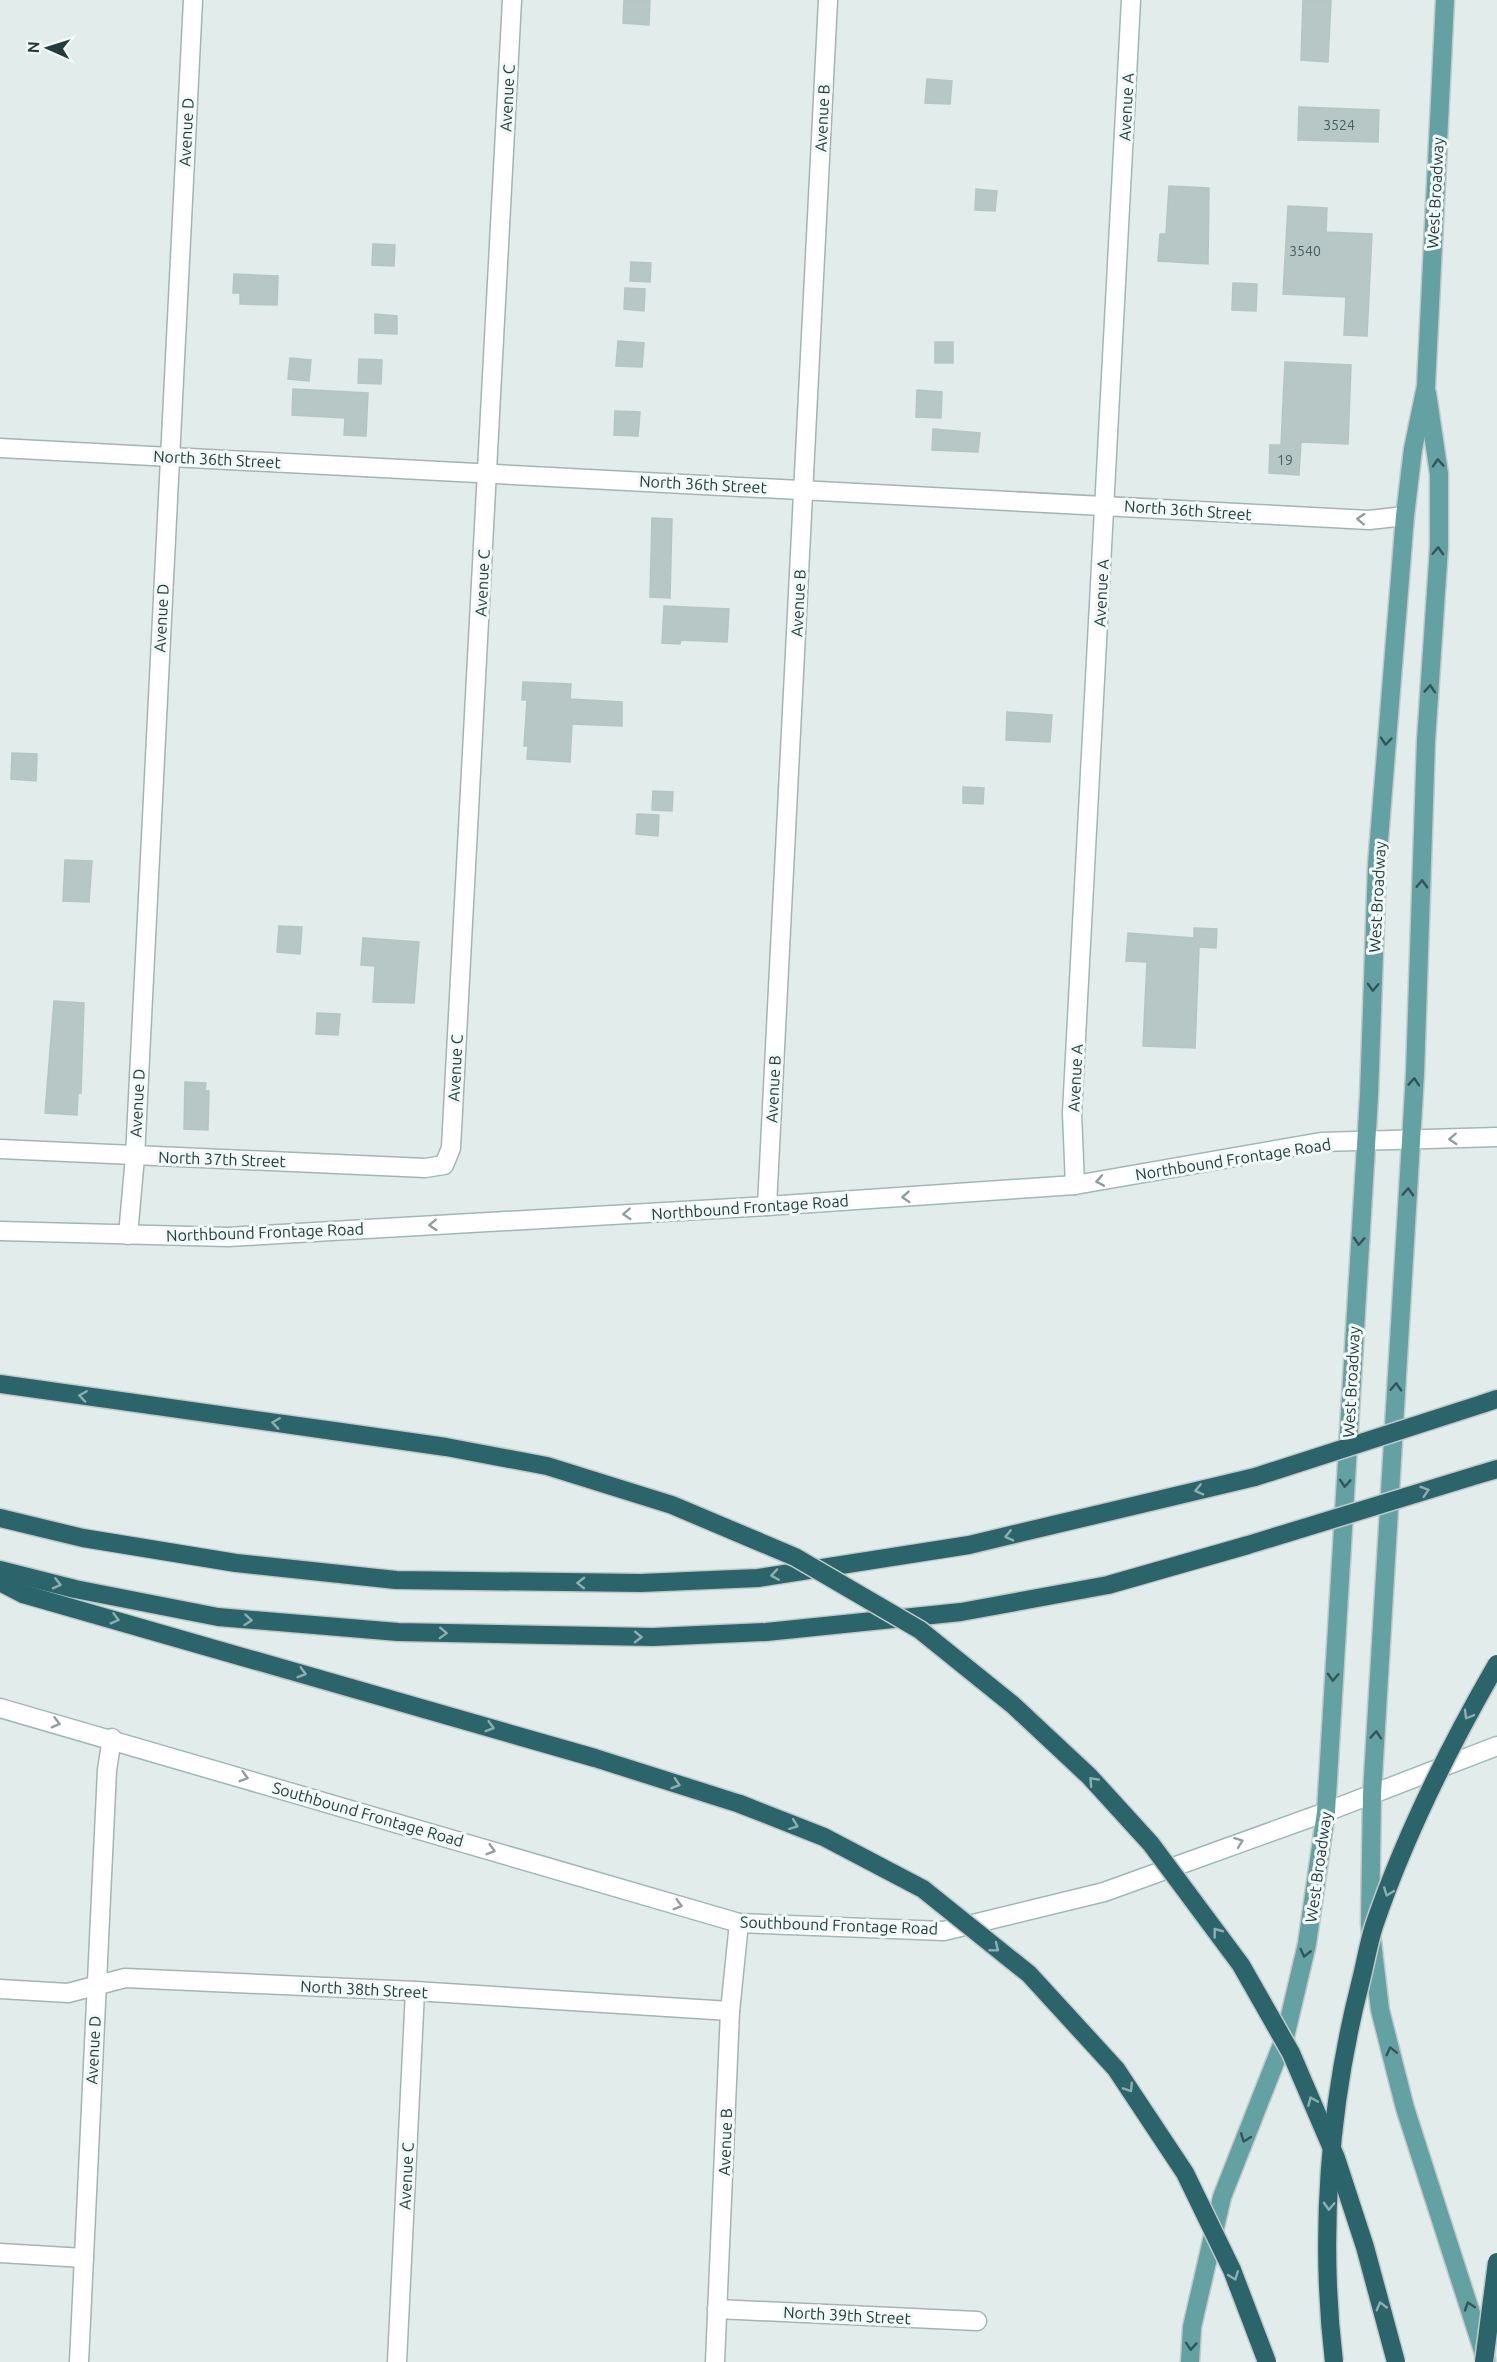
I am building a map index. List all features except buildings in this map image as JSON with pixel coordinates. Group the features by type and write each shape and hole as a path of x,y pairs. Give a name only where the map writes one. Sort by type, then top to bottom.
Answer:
{"highway":[{"path":"0,1384 446,1447 547,1466 672,1506 805,1562 920,1630 1013,1705 1089,1776 1151,1844 1241,1965 1291,2053 1336,2158 1365,2247 1396,2362"},
{"path":"0,1518 83,1538 236,1563 396,1580 641,1583 758,1578 969,1545 1256,1476 1489,1401"},
{"path":"0,1570 218,1617 398,1632 653,1637 766,1632 961,1612 1108,1585 1497,1469"},
{"path":"0,1582 23,1594 539,1742 740,1804 824,1837 923,1889 1029,1974 1116,2069 1185,2173 1232,2270 1267,2362"},
{"path":"1334,2362 1328,2237 1333,2124 1348,2031 1374,1928 1410,1834 1456,1734 1497,1664"},
{"path":"1485,2362 1497,2262"}],"main road":[{"name":"West Broadway","path":"1190,2362 1192,2327 1222,2197 1285,2037 1307,1944 1326,1812 1365,1141 1379,843 1405,516 1413,450 1426,386 1445,0"},
{"name":"West Broadway","path":"1426,386 1437,447 1439,539 1426,741 1419,966 1410,1141 1372,1794 1370,1924 1380,2010 1405,2108 1485,2362"}],"street":[{"name":"Avenue D","path":"128,1235 135,1157 193,0"},
{"name":"Avenue C","path":"444,1165 451,1148 512,0"},
{"name":"Avenue B","path":"767,1206 828,0"},
{"name":"Avenue A","path":"1075,1185 1072,1113 1131,0"},
{"name":"North 36th Street","path":"0,448 1369,520 1405,516"},
{"name":"Northbound Frontage Road","path":"0,1231 228,1237 767,1206 1075,1185 1321,1142 1497,1137"},
{"name":"North 37th Street","path":"0,1149 135,1157 425,1168 444,1165"},
{"name":"Southbound Frontage Road","path":"0,1708 112,1738 739,1923 944,1930 1104,1892 1326,1812 1497,1746"},
{"name":"Avenue D","path":"79,2362 106,1777 112,1738"},
{"name":"Avenue B","path":"715,2362 730,2011 739,1923"},
{"name":"North 38th Street","path":"0,1989 68,1993 125,1978 415,1991 730,2011"},
{"name":"Avenue C","path":"397,2362 415,1991"},
{"path":"0,2253 84,2258"},
{"name":"North 39th Street","path":"717,2309 977,2321"}]}
